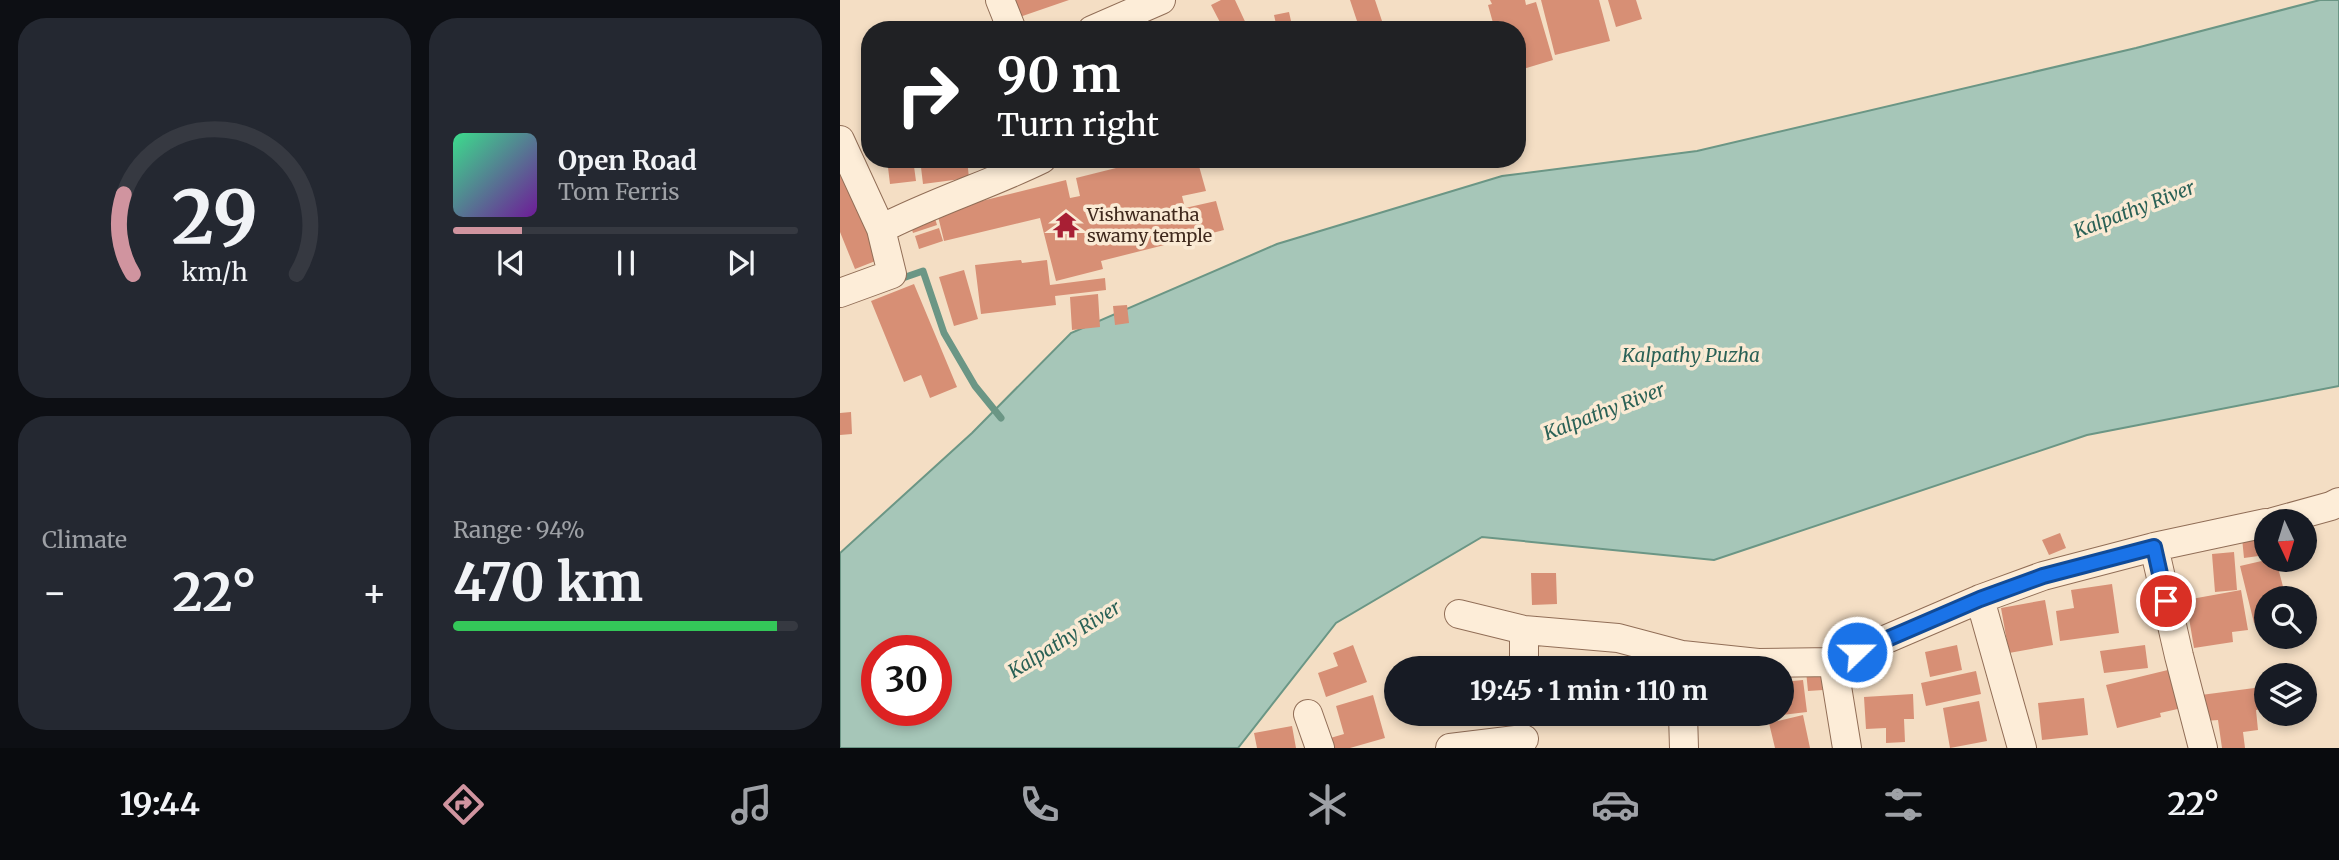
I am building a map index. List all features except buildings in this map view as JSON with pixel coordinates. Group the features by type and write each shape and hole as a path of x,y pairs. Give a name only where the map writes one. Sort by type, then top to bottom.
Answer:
{"street":[{"path":"1000,0 1008,21"},
{"path":"1113,21 1161,0"},
{"path":"840,140 881,229 892,274 840,293"},
{"path":"881,229 919,209 1023,168"},
{"path":"2317,510 2339,502"},
{"path":"1794,663 1833,662 1980,599 2043,576 2154,547 2254,526"},
{"path":"2154,547 2203,748"},
{"path":"1980,599 2022,748"},
{"path":"1459,614 1524,631 1618,638 1666,656"},
{"path":"1524,631 1524,656"},
{"path":"1833,662 1847,748"},
{"path":"1308,714 1320,748"},
{"path":"1684,726 1684,748"},
{"path":"1450,748 1524,734"}],"water":[{"name":"Kalpathy Puzha","path":"2320,0 2339,0 2339,386 2087,435 1714,560 1482,537 1336,623 1238,748 840,748 840,553 972,433 1071,333 1277,244 1502,176 1697,151 2136,48"}],"waterway":[{"path":"897,280 923,271 944,333 975,386 1001,418"}],"place":[{"name":"Vishwanatha swamy temple","path":"1066,225"}],"route":[{"path":"1857,652 1980,599 2043,576 2154,547 2166,601"}],"water label":[{"name":"Kalpathy River","path":"2134,209"},
{"name":"Kalpathy River","path":"1604,411"},
{"name":"Kalpathy River","path":"1064,639"}]}
